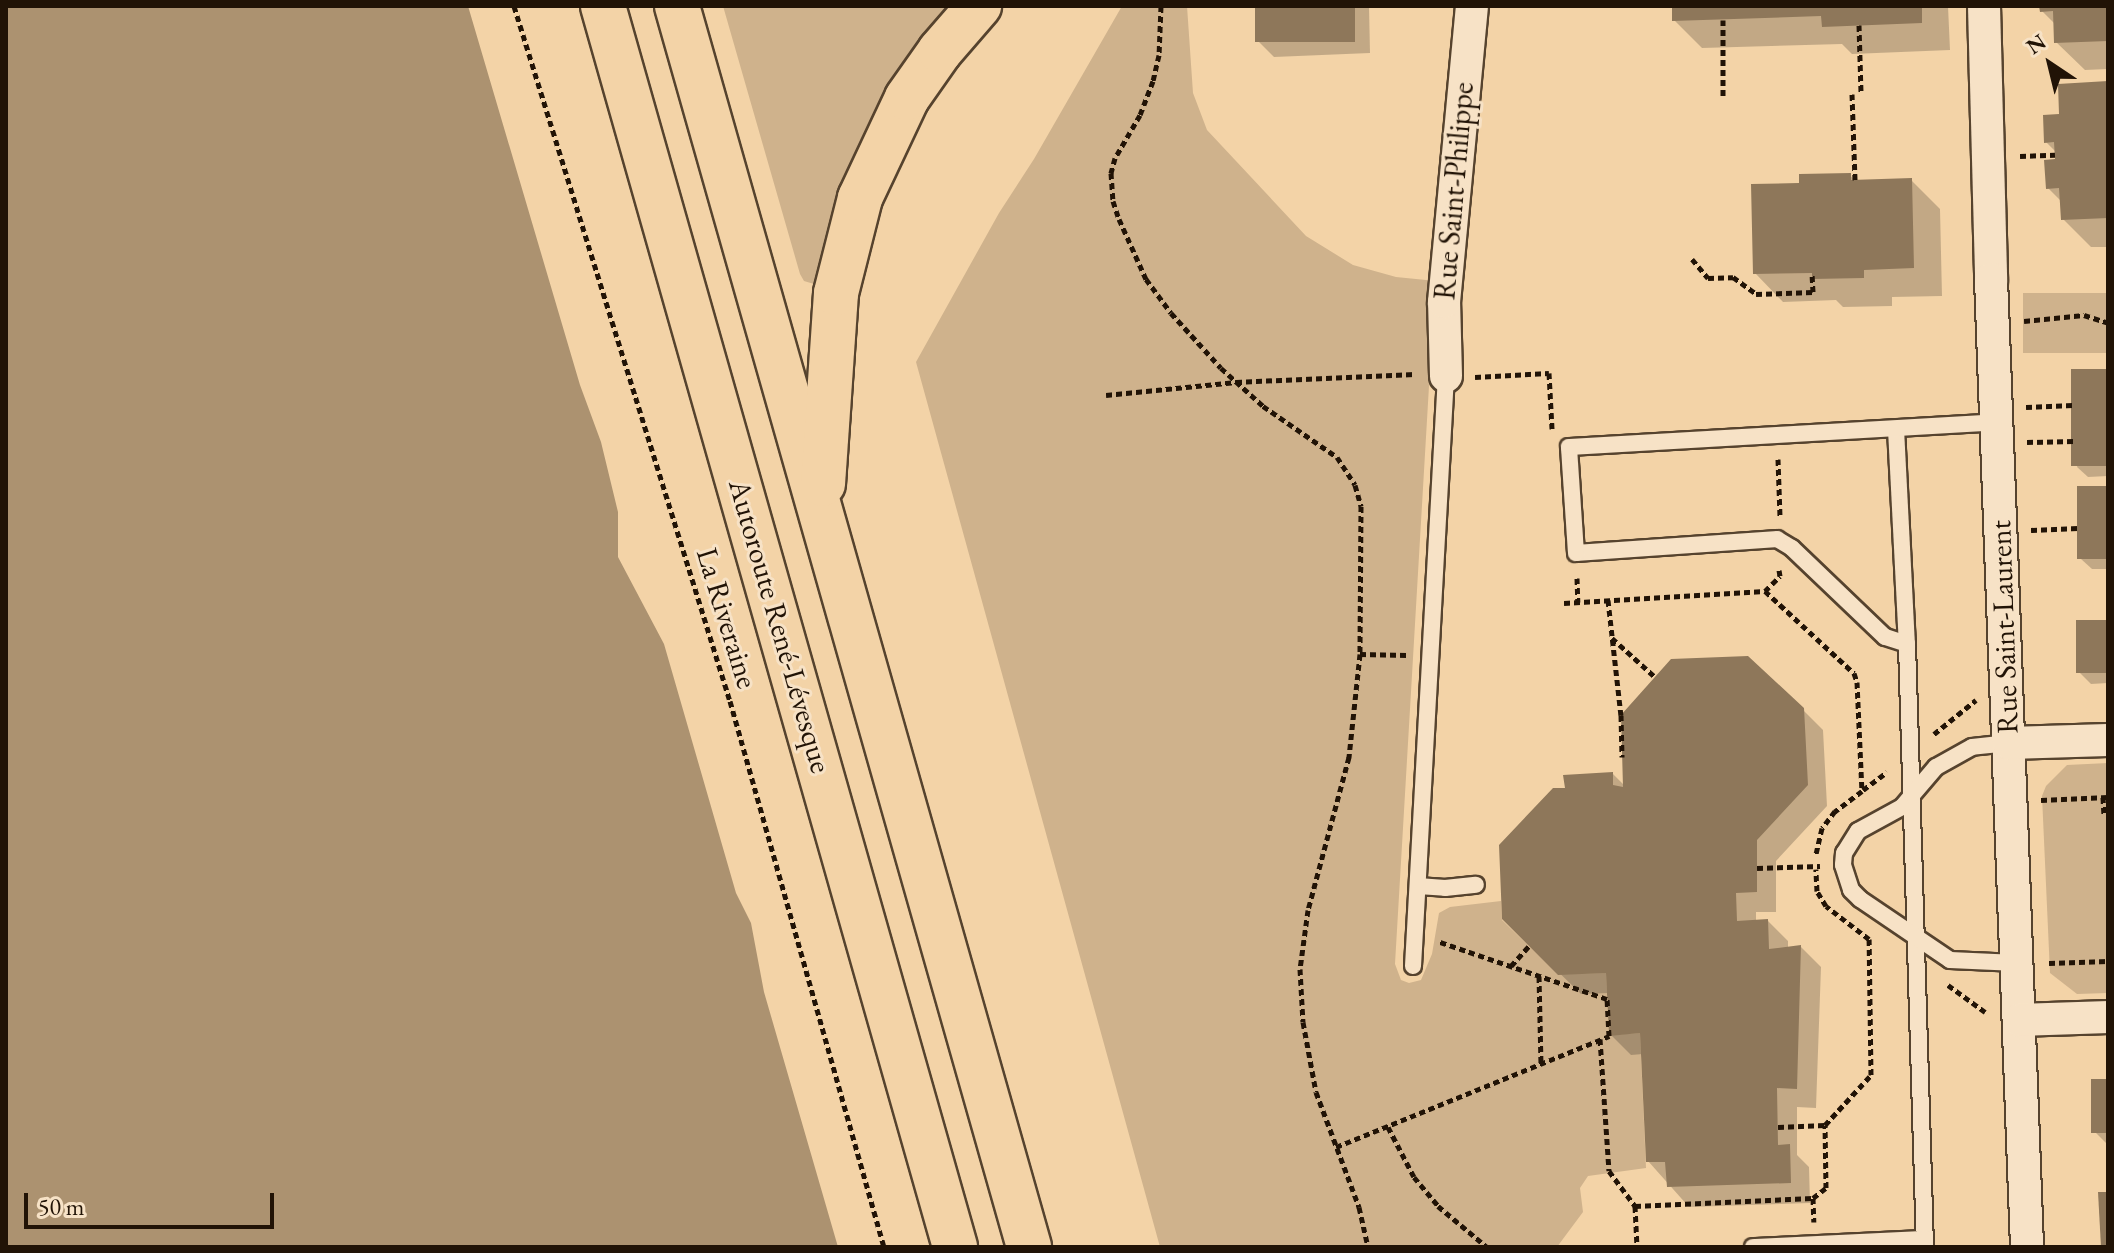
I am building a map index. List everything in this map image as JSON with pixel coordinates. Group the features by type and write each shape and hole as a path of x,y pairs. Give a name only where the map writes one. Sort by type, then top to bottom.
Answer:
{"highway":[{"name":"Autoroute René-Lévesque","path":"603,6 955,1247"},
{"path":"677,6 1029,1247"},
{"path":"821,514 834,309 853,219 875,159 907,98 940,51 979,6"}],"street":[{"name":"Rue Saint-Philippe","path":"1446,376 1444,302 1472,6"},
{"name":"Rue Saint-Laurent","path":"1984,6 2010,415 2009,743 2030,963 2006,1019 2027,1247"},
{"path":"2009,743 2108,740"},
{"path":"2006,1019 2108,1017"}],"lane":[{"path":"1413,966 1446,376"},
{"path":"1907,644 1885,637 1792,548 1777,539 1576,553 1569,447 1896,429 2010,415"},
{"path":"1753,1247 1925,1243 1907,644 1896,429"},
{"path":"2009,743 1958,752 1936,767 1911,799 1858,831 1844,853 1843,865 1851,890 1917,938 1961,963 2030,963"},
{"path":"1418,886 1445,888 1476,885"}],"path":[{"name":"La Riveraine","path":"514,6 730,701 884,1247"},
{"path":"1161,6 1157,66 1148,99 1115,158 1113,201 1146,279 1159,298 1236,382 1263,406 1326,446 1355,485 1363,530 1360,654 1345,775 1308,910 1300,969 1308,1057 1336,1147 1359,1207 1368,1247"},
{"path":"1723,20 1723,99"},
{"path":"1859,25 1861,93"},
{"path":"1852,94 1855,180"},
{"path":"2015,156 2055,155"},
{"path":"1692,259 1708,278 1733,277 1756,294 1813,292 1812,273"},
{"path":"2019,322 2084,315 2108,323"},
{"path":"1106,395 1236,382 1549,373 1551,428"},
{"path":"2010,415 2073,405"},
{"path":"2025,442 2074,441"},
{"path":"1777,449 1781,522"},
{"path":"2028,531 2078,528"},
{"path":"1564,603 1765,591 1780,576 1777,557"},
{"path":"1765,591 1854,673 1862,791"},
{"path":"1608,600 1622,757"},
{"path":"1612,638 1655,677"},
{"path":"1360,654 1432,655"},
{"path":"1934,734 1979,697"},
{"path":"1635,1206 1813,1198 1826,1188 1825,1125 1871,1075 1869,939 1826,906 1817,891 1816,843 1822,828 1835,811 1891,769"},
{"path":"2039,800 2105,797 2104,816"},
{"path":"1757,868 1816,866"},
{"path":"1336,1147 1609,1036 1607,999 1434,939"},
{"path":"1511,966 1529,946"},
{"path":"2030,963 2108,961"},
{"path":"1539,976 1541,1064"},
{"path":"1939,984 1949,985 2006,1019"},
{"path":"1600,1039 1609,1171 1635,1206 1637,1247"},
{"path":"1778,1127 1825,1125"},
{"path":"1388,1127 1414,1177 1438,1206 1487,1247"}],"shaded area":[{"path":"6,6 468,6 580,385 601,442 618,512 618,557 664,644 736,893 751,923 764,992 838,1247 6,1247"},
{"path":"723,6 954,6 860,148 830,224 819,281 814,284 804,281 800,274"},
{"path":"1122,6 1187,6 1193,93 1207,130 1306,236 1353,265 1396,277 1436,281 1427,356 1429,386 1395,964 1401,980 1409,983 1421,980 1432,954 1439,913 1450,907 1501,901 1502,920 1558,974 1606,973 1609,1035 1640,1033 1646,1168 1588,1176 1580,1188 1583,1212 1557,1247 1160,1247 916,362 999,213 1034,159"},
{"path":"2023,293 2108,293 2108,353 2023,353"},
{"path":"2108,763 2108,993 2077,994 2050,973 2042,796 2046,786 2067,765"}],"building":[{"path":"1255,6 1355,6 1355,42 1255,42"},
{"path":"1672,6 1922,6 1922,23 1822,27 1821,16 1672,21"},
{"path":"2039,6 2108,6 2108,41 2054,43 2053,11 2040,12"},
{"path":"2108,81 2108,218 2061,220 2059,188 2046,189 2044,160 2055,159 2054,142 2044,143 2043,115 2059,114 2058,84"},
{"path":"1851,173 1851,180 1912,178 1914,268 1864,270 1864,278 1812,279 1812,273 1753,274 1751,184 1799,183 1799,174"},
{"path":"2071,369 2108,369 2108,466 2071,466"},
{"path":"2077,486 2108,486 2108,559 2077,559"},
{"path":"2076,620 2108,620 2108,673 2076,673"},
{"path":"1748,656 1804,708 1808,785 1757,840 1757,892 1736,893 1737,921 1768,919 1769,949 1801,945 1797,1089 1777,1088 1778,1145 1790,1144 1791,1183 1667,1187 1665,1162 1646,1162 1640,1033 1609,1036 1606,973 1558,975 1502,919 1499,845 1553,788 1565,788 1563,775 1613,772 1613,785 1623,787 1621,715 1671,659"},
{"path":"2091,1079 2108,1079 2108,1133 2091,1133"},
{"path":"2098,1192 2108,1192 2108,1247 2101,1247"}]}
